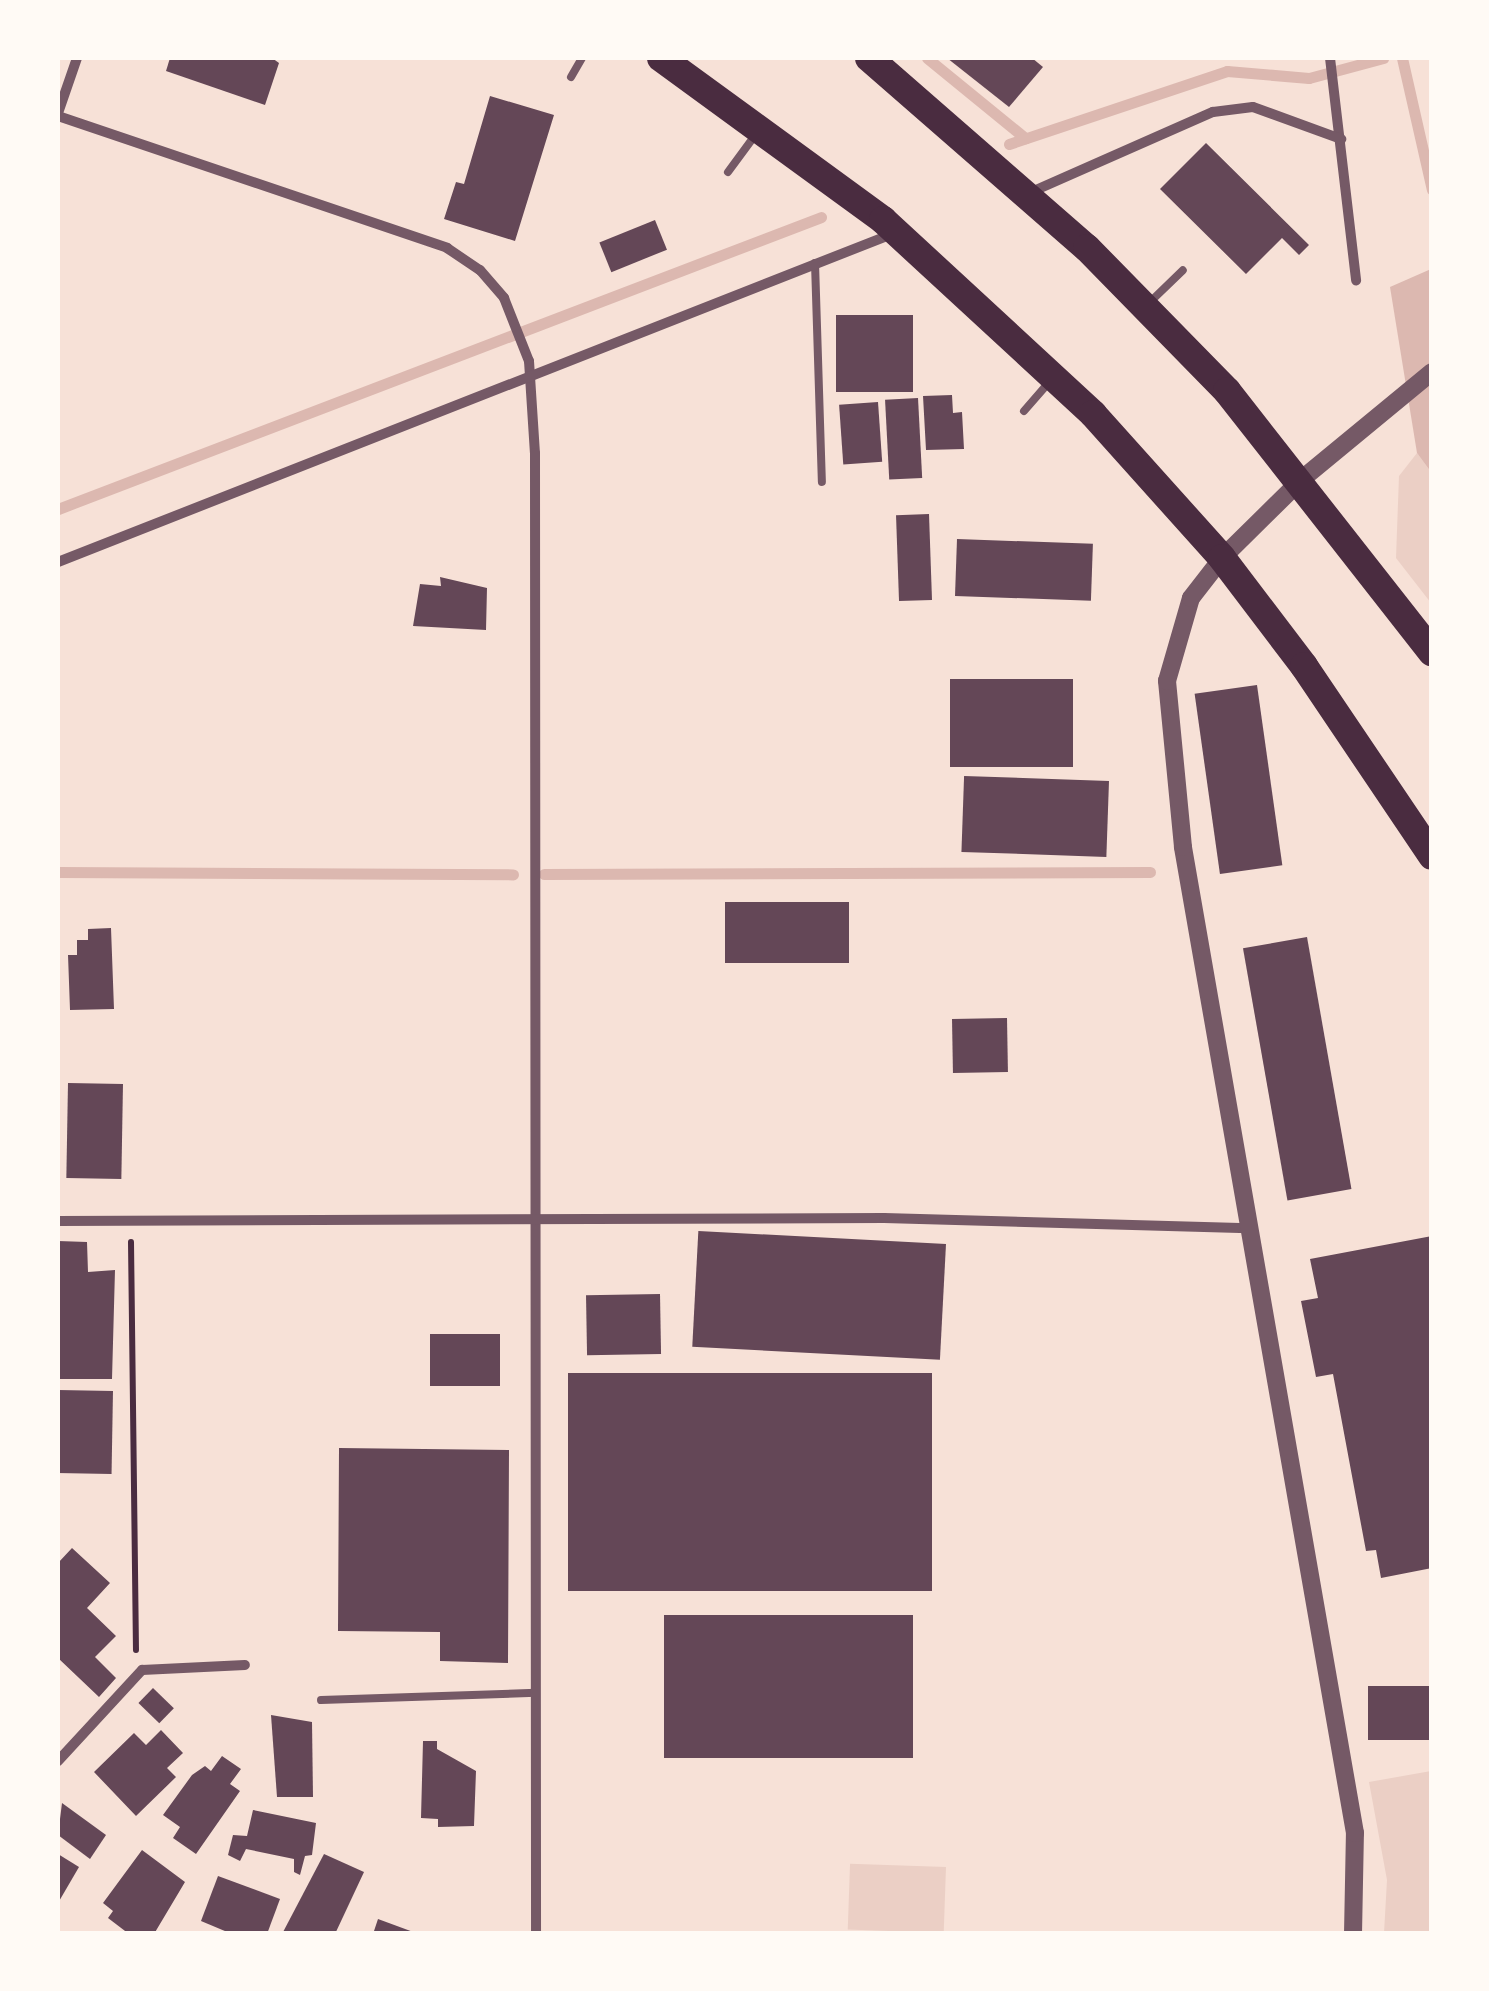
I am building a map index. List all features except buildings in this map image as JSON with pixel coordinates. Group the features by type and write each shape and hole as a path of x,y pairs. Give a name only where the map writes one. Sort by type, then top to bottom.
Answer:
{"highway":[{"path":"661,58 762,127 898,232 1055,375 1222,558 1304,666 1432,856"},
{"path":"869,58 1028,194 1146,306 1302,479 1432,652"}],"street":[{"path":"76,58 58,114 447,248 480,270 510,311 529,362 536,1220 536,1934"},
{"path":"1330,58 1356,280"},
{"path":"1028,194 1213,112 1254,107 1342,138"},
{"path":"58,562 898,232"},
{"path":"1353,1934 1354,1833 1184,847 1168,682 1191,598 1222,558 1302,479 1432,372"},
{"path":"58,1221 884,1218 1249,1228"},
{"path":"58,1761 142,1670 244,1665"}],"lane":[{"path":"571,76 582,58"},
{"path":"728,172 762,127"},
{"path":"815,264 822,482"},
{"path":"1146,306 1183,270"},
{"path":"1024,411 1055,375"},
{"path":"321,1700 536,1693"}],"path":[{"path":"130,1222 135,1646 142,1670"}],"shaded area":[{"path":"1431,269 1431,472 1417,453 1390,287"},
{"path":"1417,453 1431,472 1431,603 1396,558 1399,476"},
{"path":"1431,1771 1431,1933 1384,1933 1387,1880 1369,1782"},
{"path":"850,1864 946,1867 944,1933 848,1930"}],"waterway":[{"path":"927,58 1025,138"},
{"path":"1009,144 1227,71 1309,78 1383,58"},
{"path":"1402,58 1432,190"},
{"path":"58,509 821,217"},
{"path":"58,872 513,874"},
{"path":"544,874 1150,872"}]}
